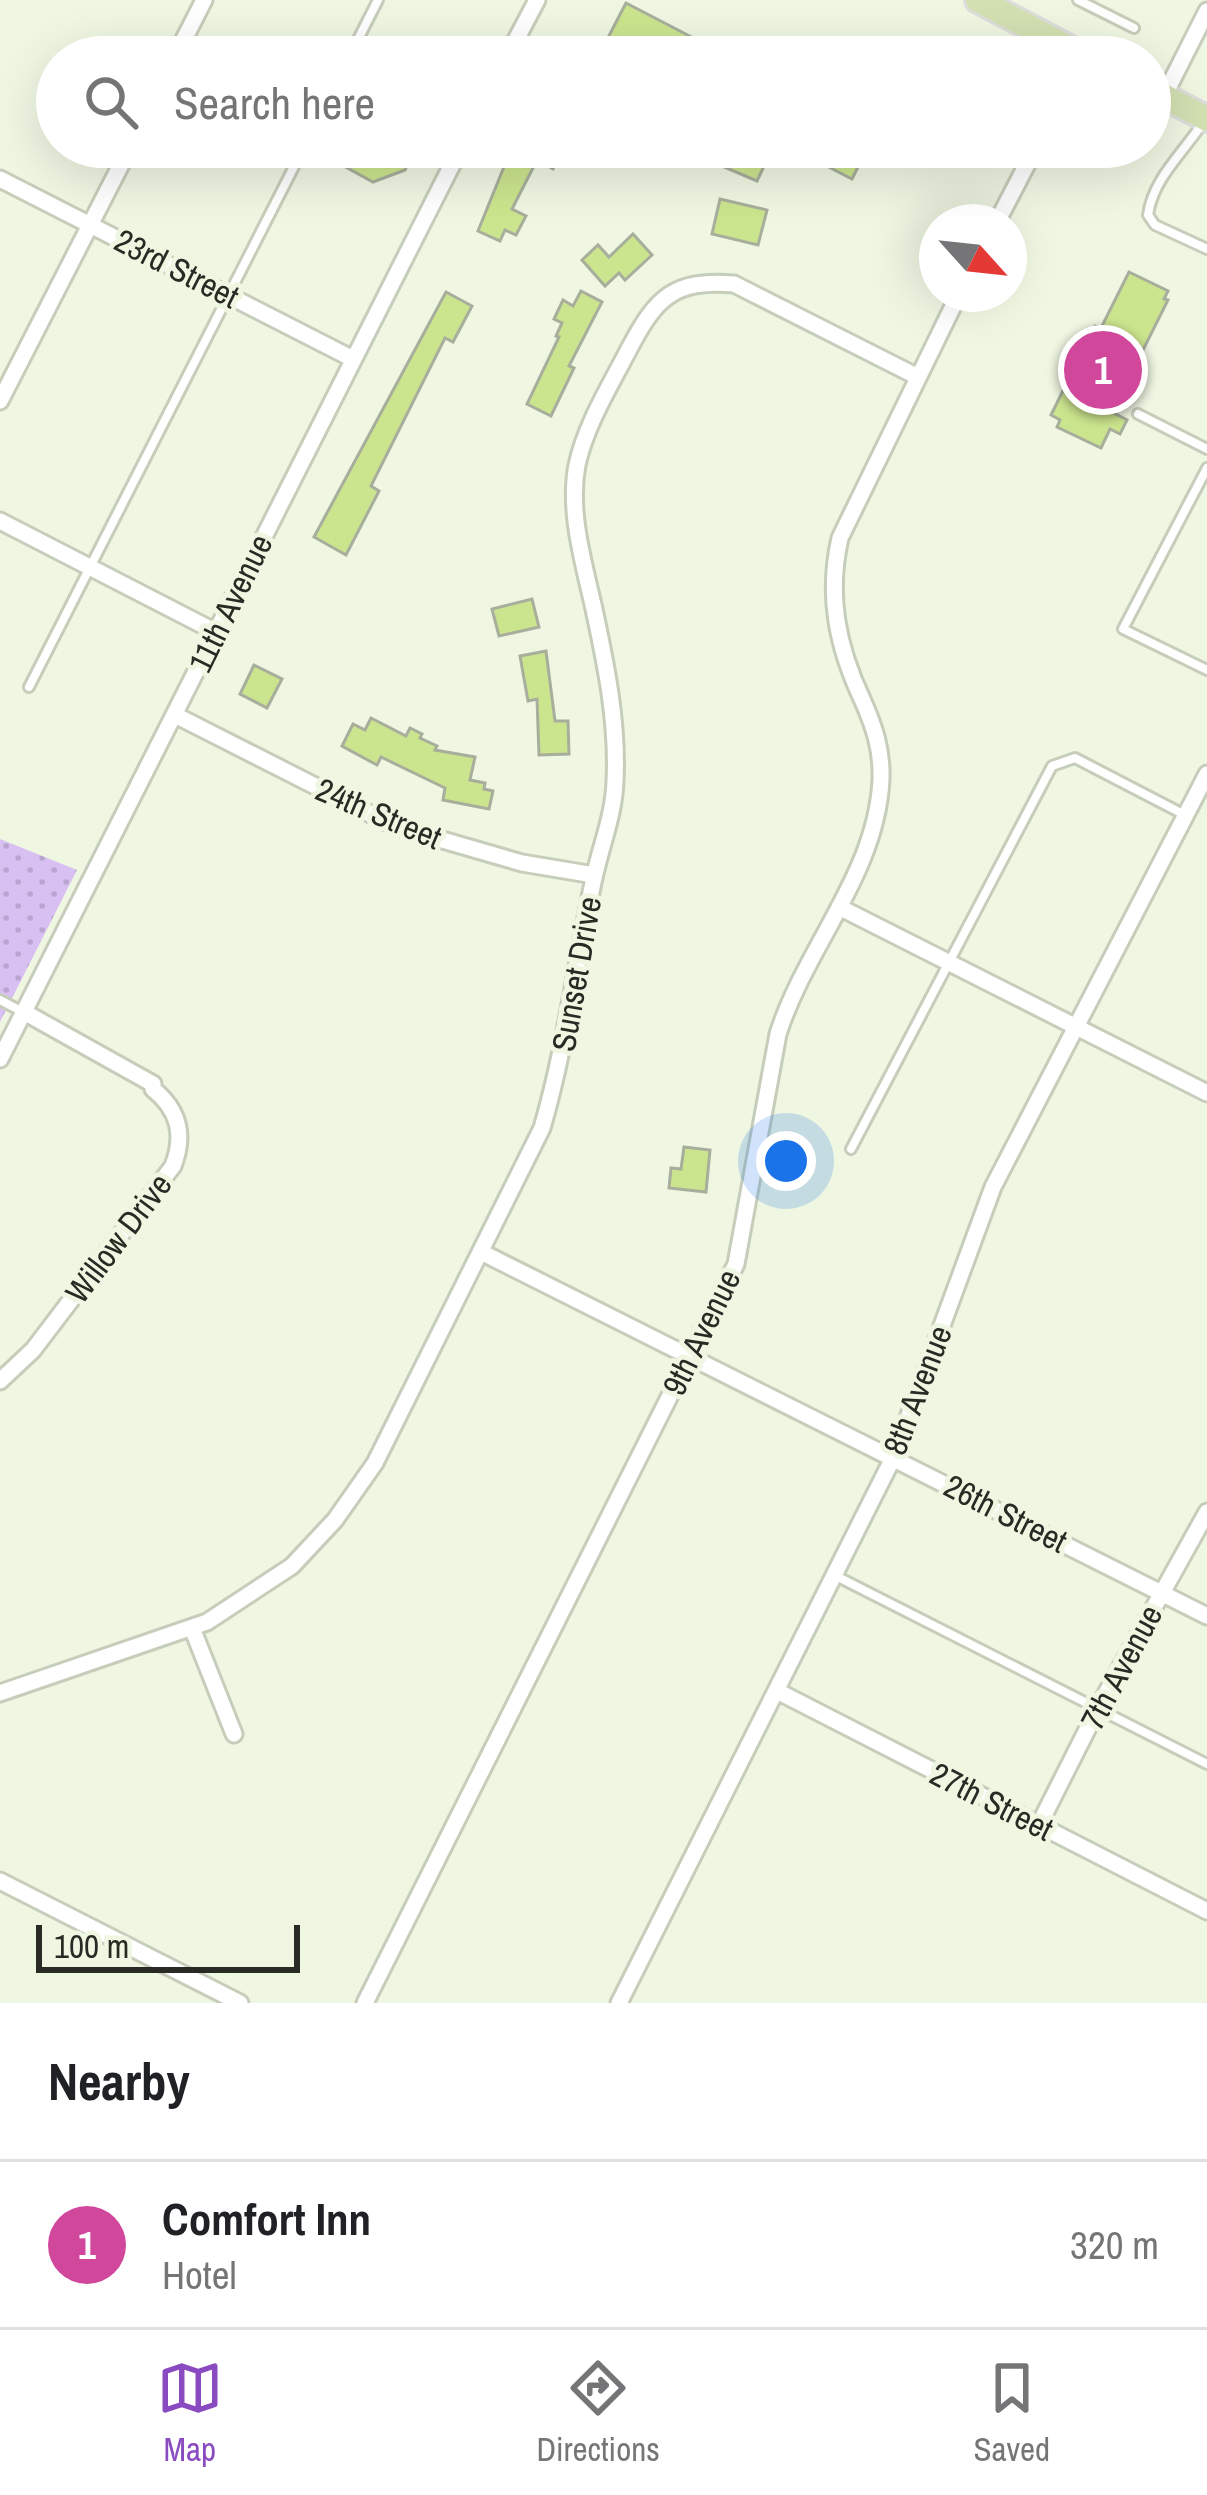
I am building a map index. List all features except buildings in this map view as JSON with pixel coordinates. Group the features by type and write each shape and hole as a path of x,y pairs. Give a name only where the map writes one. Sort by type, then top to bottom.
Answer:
{"main road":[{"path":"992,3 1049,36"},
{"path":"1171,100 1206,118"}],"street":[{"path":"186,36 204,0"},
{"path":"518,36 537,0"},
{"path":"1171,70 1207,11"},
{"path":"0,400 120,168"},
{"name":"11th Avenue","path":"0,1059 450,168"},
{"path":"1006,204 1025,168"},
{"name":"23rd Street","path":"0,179 353,359"},
{"name":"Sunset Drive","path":"0,1693 192,1628 250,1598 292,1567 335,1520 375,1463 542,1128 556,1081 594,875 614,808 616,775 612,705 578,532 576,469 599,406 646,316 666,295 683,288 704,282 734,284 916,376"},
{"name":"9th Avenue","path":"365,2003 736,1264 756,1170 768,1073 790,997 872,838 881,777 873,719 855,680 834,611 833,567 851,511 950,312"},
{"path":"0,521 214,631"},
{"name":"24th Street","path":"177,716 394,826 522,863 594,875"},
{"name":"8th Avenue","path":"619,2003 894,1456 993,1187 1207,774"},
{"path":"839,907 1075,1028 1206,1088"},
{"name":"Willow Drive","path":"0,1381 33,1350 173,1166 180,1138 173,1110 153,1084 24,1012"},
{"name":"26th Street","path":"482,1252 1207,1616"},
{"name":"7th Avenue","path":"1039,1825 1207,1511"},
{"path":"192,1628 234,1734"},
{"name":"27th Street","path":"777,1691 1207,1911"},
{"path":"0,1881 240,2003"}],"lane":[{"path":"360,36 378,0"},
{"path":"1078,0 1134,28"},
{"path":"1171,166 1206,118"},
{"path":"29,688 293,168"},
{"path":"1169,168 1150,199 1148,215 1156,225 1207,249"},
{"path":"1138,414 1207,449"},
{"path":"1207,468 1124,629 1207,670"},
{"path":"851,1149 1052,766 1075,758 1185,815"},
{"path":"0,1000 24,1012"},
{"path":"835,1576 1207,1764"}],"shaded area":[{"path":"0,839 77,870 0,1022"}],"place":[{"name":"Comfort Inn","path":"1103,370"}]}
